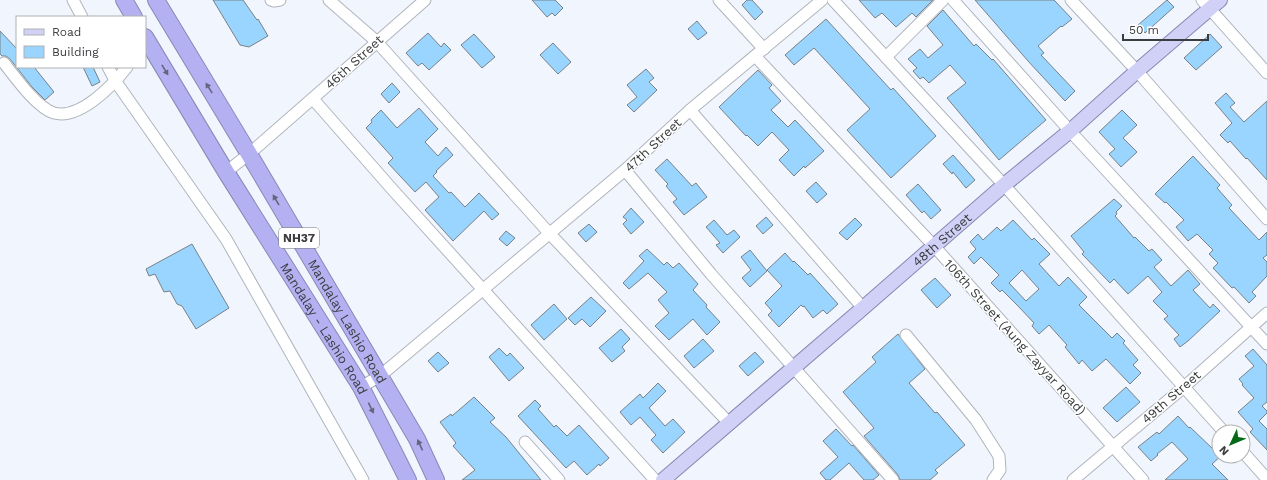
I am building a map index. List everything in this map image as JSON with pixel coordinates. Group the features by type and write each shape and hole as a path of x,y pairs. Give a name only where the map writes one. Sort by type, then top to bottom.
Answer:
{"highway":[{"path":"124,0 133,16"},
{"name":"Mandalay Lashio Road","path":"156,0 408,423 436,480"},
{"name":"Mandalay - Lashio Road","path":"146,40 226,172 361,387 408,480"},
{"path":"268,237 289,222"},
{"path":"385,435 408,423"}],"main road":[{"name":"48th Street","path":"662,480 729,424 1004,185 1070,131 1211,3"}],"street":[{"path":"73,0 81,16"},
{"path":"271,0 280,0"},
{"path":"329,0 376,41 550,234 729,424"},
{"name":"46th Street","path":"226,172 249,154 376,41 425,0"},
{"path":"719,0 764,49"},
{"name":"47th Street","path":"361,387 380,376 482,289 550,234 625,170 690,110 821,0"},
{"path":"833,0 1004,185 1217,424"},
{"path":"886,57 943,0"},
{"path":"953,0 1070,131 1267,344"},
{"path":"1071,0 1137,71 1267,219"},
{"path":"1211,3 1267,73"},
{"name":"106th Street (Aung Zayyar Road)","path":"755,56 934,246 1143,480"},
{"path":"4,63 19,82 42,106 55,113 72,113 89,104 116,82 126,68"},
{"path":"109,68 116,82 226,239 363,480"},
{"path":"313,98 360,153 655,480"},
{"path":"690,110 863,308"},
{"path":"625,170 711,274 893,480"},
{"name":"49th Street","path":"1073,480 1184,387 1267,313"},
{"path":"906,335 976,420 999,456 1000,470 993,480"},
{"path":"525,442 559,480"},
{"path":"1251,461 1267,479"}],"building":[{"path":"213,0 243,0 257,20 258,19 268,36 249,47 240,45"},
{"path":"532,0 555,0 563,8 555,16 552,13 547,17"},
{"path":"747,0 752,0 763,12 755,20 742,5"},
{"path":"859,0 933,0 916,17 912,13 896,27 882,13 875,18"},
{"path":"975,0 1054,0 1072,19 1062,27 1061,26 1038,46 1044,53 1041,55 1075,91 1065,101 1028,61"},
{"path":"1167,0 1174,7 1145,33 1138,25"},
{"path":"943,10 974,46 976,44 992,60 993,59 1046,120 999,160 947,98 966,83 950,65 929,83 923,77 920,79 913,71 917,68 908,59 920,49 928,58 943,45 927,26"},
{"path":"826,19 891,90 893,88 936,136 891,178 847,130 870,109 814,48 794,65 785,55"},
{"path":"697,21 707,33 698,40 688,29"},
{"path":"0,31 16,48 16,67 10,59 0,54"},
{"path":"428,33 441,47 444,43 451,50 429,70 422,63 418,66 406,53"},
{"path":"474,34 495,57 482,68 461,45"},
{"path":"1210,34 1222,47 1196,70 1184,58"},
{"path":"553,43 571,62 558,74 540,55"},
{"path":"17,68 35,68 54,92 45,100 32,87"},
{"path":"83,68 93,68 100,82 92,86"},
{"path":"646,69 654,78 649,82 657,90 634,112 627,105 637,97 627,85"},
{"path":"758,70 772,85 769,88 781,101 771,110 788,127 795,120 824,151 805,168 804,166 794,176 779,160 789,150 772,132 758,146 747,135 746,136 719,107"},
{"path":"392,83 400,92 389,103 381,94"},
{"path":"1226,93 1235,103 1230,107 1244,122 1267,101 1267,180 1230,141 1228,143 1220,135 1232,123 1215,103"},
{"path":"419,108 438,129 425,142 438,156 446,147 453,155 436,171 437,172 433,176 465,207 479,193 499,214 492,220 484,211 453,241 425,210 439,197 426,182 415,192 388,163 393,158 366,128 372,122 371,120 381,110 397,128"},
{"path":"1122,110 1137,125 1123,138 1137,152 1121,167 1109,154 1115,149 1099,132"},
{"path":"953,155 975,180 966,188 953,172 952,174 943,164"},
{"path":"1193,156 1220,185 1217,188 1232,205 1229,208 1259,240 1267,232 1267,255 1263,258 1267,262 1267,276 1252,292 1256,296 1249,303 1213,268 1218,263 1209,254 1213,250 1197,234 1188,241 1176,227 1184,220 1166,202 1165,203 1155,194"},
{"path":"667,159 692,186 696,183 707,197 684,215 673,202 677,199 666,186 668,184 655,170"},
{"path":"816,182 827,194 817,203 806,191"},
{"path":"918,184 941,210 931,219 924,211 922,213 906,195"},
{"path":"1114,199 1122,206 1116,212 1117,214 1115,216 1134,238 1135,237 1149,251 1152,249 1162,260 1154,267 1171,286 1188,270 1200,284 1193,290 1210,308 1213,304 1220,311 1180,347 1174,339 1179,335 1164,319 1168,316 1153,301 1162,292 1148,276 1128,294 1114,279 1110,283 1082,254 1084,252 1071,236"},
{"path":"631,208 644,222 631,234 623,224 627,220 623,217"},
{"path":"766,217 773,225 763,234 756,226"},
{"path":"855,218 862,225 847,240 839,233"},
{"path":"714,220 727,235 734,230 740,237 723,253 716,245 720,243 706,227"},
{"path":"1013,220 1032,240 1034,238 1050,254 1039,264 1059,286 1068,277 1087,297 1079,305 1112,338 1117,333 1125,341 1123,343 1138,360 1133,365 1141,373 1130,384 1106,359 1092,371 1082,360 1079,364 1065,347 1067,345 1049,325 1039,334 1032,326 1034,323 1018,306 1002,290 1000,292 991,283 999,275 981,257 974,264 968,257 976,249 970,242 978,234 983,240 997,227 1001,231","holes":["1022,270 1039,289 1026,301 1009,283"]},
{"path":"589,224 597,232 586,242 578,233"},
{"path":"506,231 515,238 507,246 499,239"},
{"path":"192,244 229,308 196,329 182,306 177,304 170,291 164,292 155,274 149,276 146,269"},
{"path":"647,249 664,265 667,262 673,268 679,263 698,284 693,290 720,322 707,335 693,319 669,340 655,326 669,313 658,300 667,292 648,273 629,289 623,283 644,261 639,256"},
{"path":"750,250 767,271 750,287 742,278 751,270 741,257"},
{"path":"785,253 808,275 810,273 838,304 827,314 823,310 813,318 804,306 803,307 801,305 779,327 768,315 772,311 765,303 782,286 767,270"},
{"path":"935,278 951,295 937,308 921,290"},
{"path":"591,297 606,311 590,327 582,319 575,325 568,318"},
{"path":"554,304 567,319 544,340 531,325"},
{"path":"621,329 630,339 622,347 625,351 612,362 599,348"},
{"path":"898,334 925,369 909,383 935,413 937,412 965,445 935,470 938,473 930,480 900,480 898,475 864,436 874,428 843,392 876,362 872,357"},
{"path":"703,339 714,351 694,368 684,356"},
{"path":"499,348 507,356 510,353 524,368 509,381 489,357"},
{"path":"1253,349 1267,365 1267,402 1262,406 1267,413 1259,421 1267,429 1267,450 1251,433 1253,429 1251,424 1249,424 1238,412 1254,398 1242,385 1243,384 1239,379 1254,366 1245,356"},
{"path":"438,352 449,363 438,372 428,361"},
{"path":"755,352 764,362 748,376 739,366"},
{"path":"658,383 666,391 649,408 665,426 673,419 685,432 663,453 651,440 656,435 640,417 631,425 620,412 640,394 643,398"},
{"path":"1126,387 1140,402 1117,422 1103,408"},
{"path":"474,397 495,418 490,422 506,437 541,480 462,480 475,470 453,446 456,443 440,422 451,414 452,416"},
{"path":"535,400 541,406 538,409 554,427 556,425 567,436 579,425 609,458 600,466 599,464 587,475 574,461 566,468 518,416"},
{"path":"1178,416 1211,447 1211,464 1228,480 1165,480 1188,459 1172,442 1151,461 1138,447 1157,432 1159,434"},
{"path":"836,429 852,446 853,445 879,475 873,480 864,480 849,463 830,480 826,480 820,473 838,457 823,441"}]}
